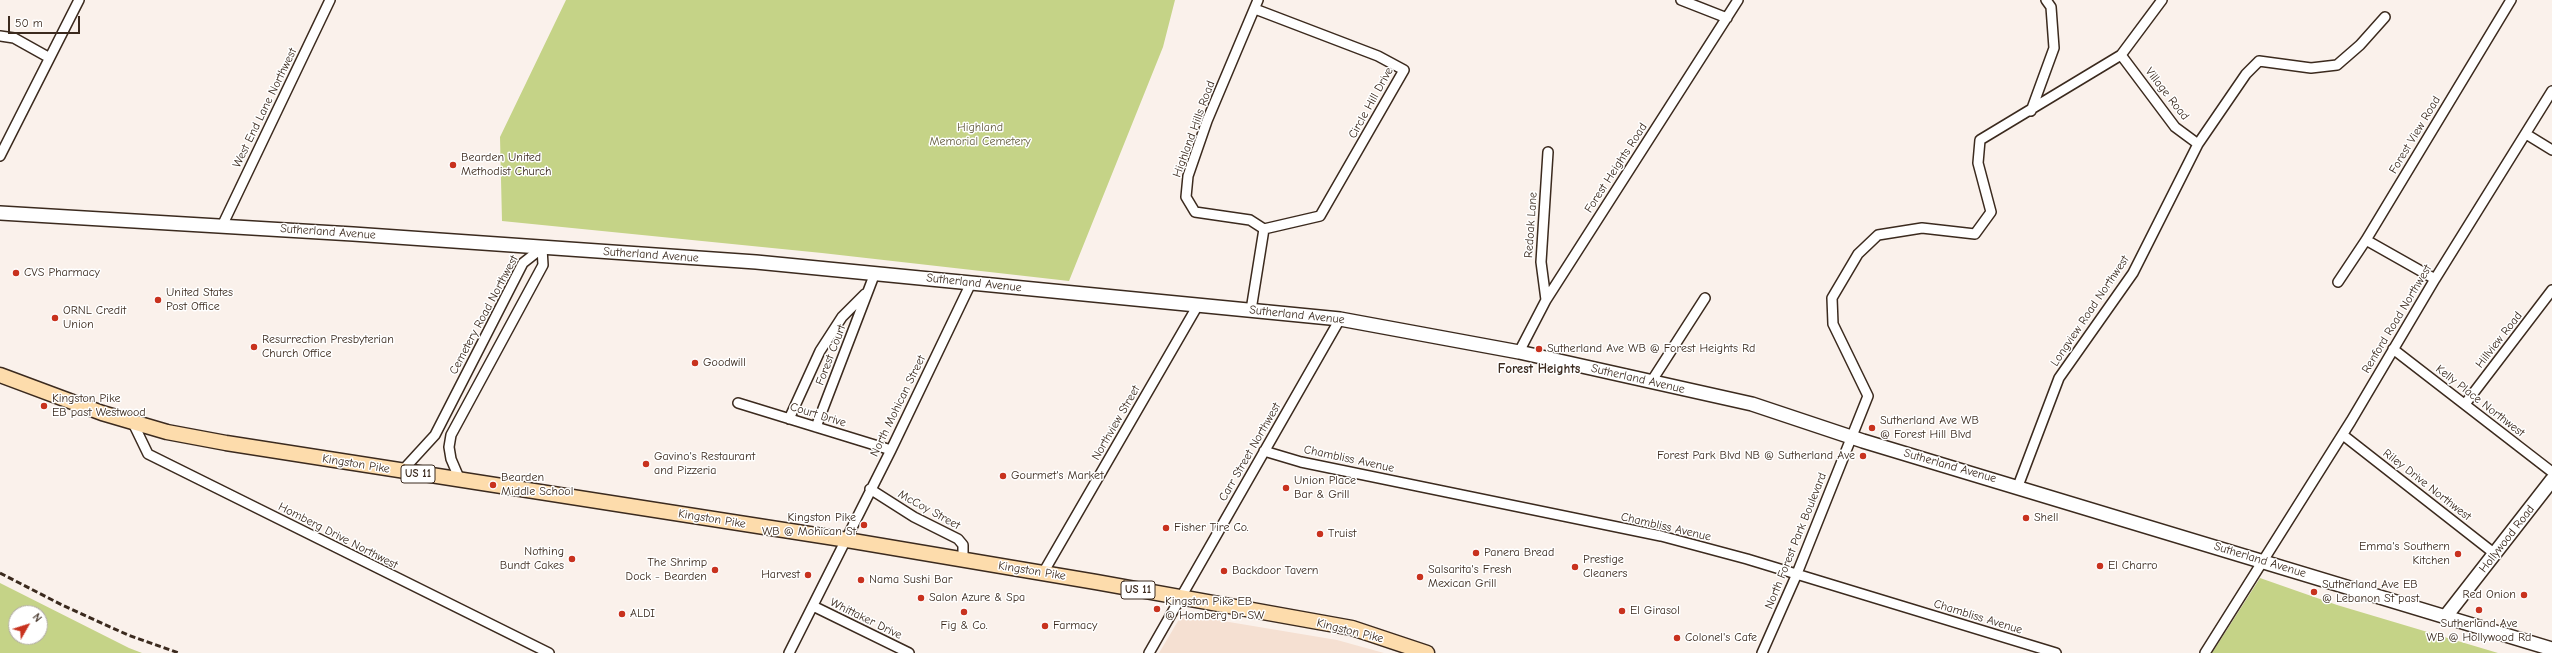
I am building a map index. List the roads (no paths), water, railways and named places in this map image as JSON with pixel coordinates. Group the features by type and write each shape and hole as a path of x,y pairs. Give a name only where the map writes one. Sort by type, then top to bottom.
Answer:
{"main road":[{"name":"Kingston Pike","path":"0,375 133,423 226,443 845,539 1182,597 1352,628 1427,653"}],"street":[{"path":"0,156 20,121 48,57 79,0"},
{"name":"West End Lane Northwest","path":"222,226 330,0"},
{"name":"Highland Hills Road","path":"1258,0 1207,121 1188,176 1186,197 1195,212 1250,220 1264,229"},
{"path":"1682,0 1727,18"},
{"name":"Forest Heights Road","path":"1519,352 1546,300 1738,0"},
{"path":"2031,111 2054,48 2051,7 2046,0"},
{"path":"2031,111 2121,55 2162,0"},
{"name":"Forest View Road","path":"2338,282 2366,240 2511,0"},
{"name":"Circle Hill Drive","path":"1254,9 1378,56 1404,70 1320,216 1264,229"},
{"name":"Longview Road Northwest","path":"2018,486 2059,378 2133,273 2198,144 2246,74 2259,61 2312,68 2337,65 2360,45 2385,17"},
{"path":"0,36 14,38 48,57"},
{"name":"Village Road","path":"2121,55 2175,127 2198,144"},
{"name":"Renford Road Northwest","path":"2205,653 2343,435 2435,279 2552,90"},
{"name":"North Forest Park Boulevard","path":"1762,653 1796,576 1868,396 1833,324 1832,298 1858,254 1878,235 1922,228 1975,234 1991,212 1978,163 1980,140 2031,111"},
{"path":"2526,134 2552,150"},
{"name":"Redoak Lane","path":"1546,300 1540,262 1548,152"},
{"name":"Sutherland Avenue","path":"0,213 222,226 875,273 1340,319 1519,352 1752,404 1852,437 2552,648"},
{"path":"1251,310 1264,229"},
{"path":"2366,240 2435,279"},
{"path":"460,480 451,459 449,447 452,435 544,265 542,248"},
{"name":"Cemetery Road Northwest","path":"402,471 435,435 523,263 542,248"},
{"name":"Forest Court","path":"816,427 875,273"},
{"name":"North Mohican Street","path":"789,653 870,489 891,450 971,283"},
{"name":"Hillview Road","path":"2465,404 2552,290"},
{"name":"Forest Court","path":"789,419 820,351 842,317 868,292"},
{"path":"1651,382 1705,298"},
{"name":"Northview Street","path":"1043,573 1198,305"},
{"name":"Carr Street Northwest","path":"1149,653 1340,319"},
{"name":"Kelly Place Northwest","path":"2393,349 2552,472"},
{"name":"Court Drive","path":"738,403 891,450"},
{"name":"Homberg Drive Northwest","path":"133,423 148,454 548,653"},
{"name":"Riley Drive Northwest","path":"2343,435 2495,554"},
{"name":"Chambliss Avenue","path":"1264,451 1301,462 1660,536 1746,559 1796,576 2056,653"},
{"name":"Hollywood Road","path":"2446,616 2552,480"},
{"name":"McCoy Street","path":"870,489 914,517 958,539 963,545 962,560"},
{"name":"Whittaker Drive","path":"813,606 909,653"}],"railway":[{"path":"0,573 62,605 128,635 179,653"}],"place":[{"name":"Bearden United Methodist Church","path":"453,165"},
{"name":"CVS Pharmacy","path":"16,273"},
{"name":"United States Post Office","path":"158,300"},
{"name":"ORNL Credit Union","path":"55,318"},
{"name":"Resurrection Presbyterian Church Office","path":"254,347"},
{"name":"Sutherland Ave WB @ Forest Heights Rd","path":"1539,349"},
{"name":"Goodwill","path":"695,363"},
{"name":"Kingston Pike EB past Westwood","path":"44,406"},
{"name":"Sutherland Ave WB @ Forest Hill Blvd","path":"1872,428"},
{"name":"Forest Park Blvd NB @ Sutherland Ave","path":"1863,456"},
{"name":"Gavino's Restaurant and Pizzeria","path":"646,464"},
{"name":"Gourmet's Market","path":"1003,476"},
{"name":"Bearden Middle School","path":"493,485"},
{"name":"Union Place Bar & Grill","path":"1286,488"},
{"name":"Shell","path":"2026,518"},
{"name":"Kingston Pike WB @ Mohican St","path":"864,525"},
{"name":"Fisher Tire Co.","path":"1166,528"},
{"name":"Truist","path":"1320,534"},
{"name":"Panera Bread","path":"1476,553"},
{"name":"Emma's Southern Kitchen","path":"2458,554"},
{"name":"Nothing Bundt Cakes","path":"572,559"},
{"name":"El Charro","path":"2100,566"},
{"name":"Prestige Cleaners","path":"1575,567"},
{"name":"The Shrimp Dock - Bearden","path":"715,570"},
{"name":"Backdoor Tavern","path":"1224,571"},
{"name":"Harvest","path":"808,575"},
{"name":"Salsarita's Fresh Mexican Grill","path":"1420,577"},
{"name":"Nama Sushi Bar","path":"861,580"},
{"name":"Sutherland Ave EB @ Lebanon St past","path":"2314,592"},
{"name":"Red Onion","path":"2524,595"},
{"name":"Salon Azure & Spa","path":"921,598"},
{"name":"Kingston Pike EB @ Homberg Dr SW","path":"1157,609"},
{"name":"Sutherland Ave WB @ Hollywood Rd","path":"2479,610"},
{"name":"El Girasol","path":"1622,611"},
{"name":"Fig & Co.","path":"964,612"},
{"name":"ALDI","path":"622,614"},
{"name":"Farmacy","path":"1045,626"},
{"name":"Colonel's Cafe","path":"1677,638"}],"district":[{"name":"Forest Heights","path":"1539,369"}],"park label":[{"name":"Highland Memorial Cemetery","path":"980,135"}]}
